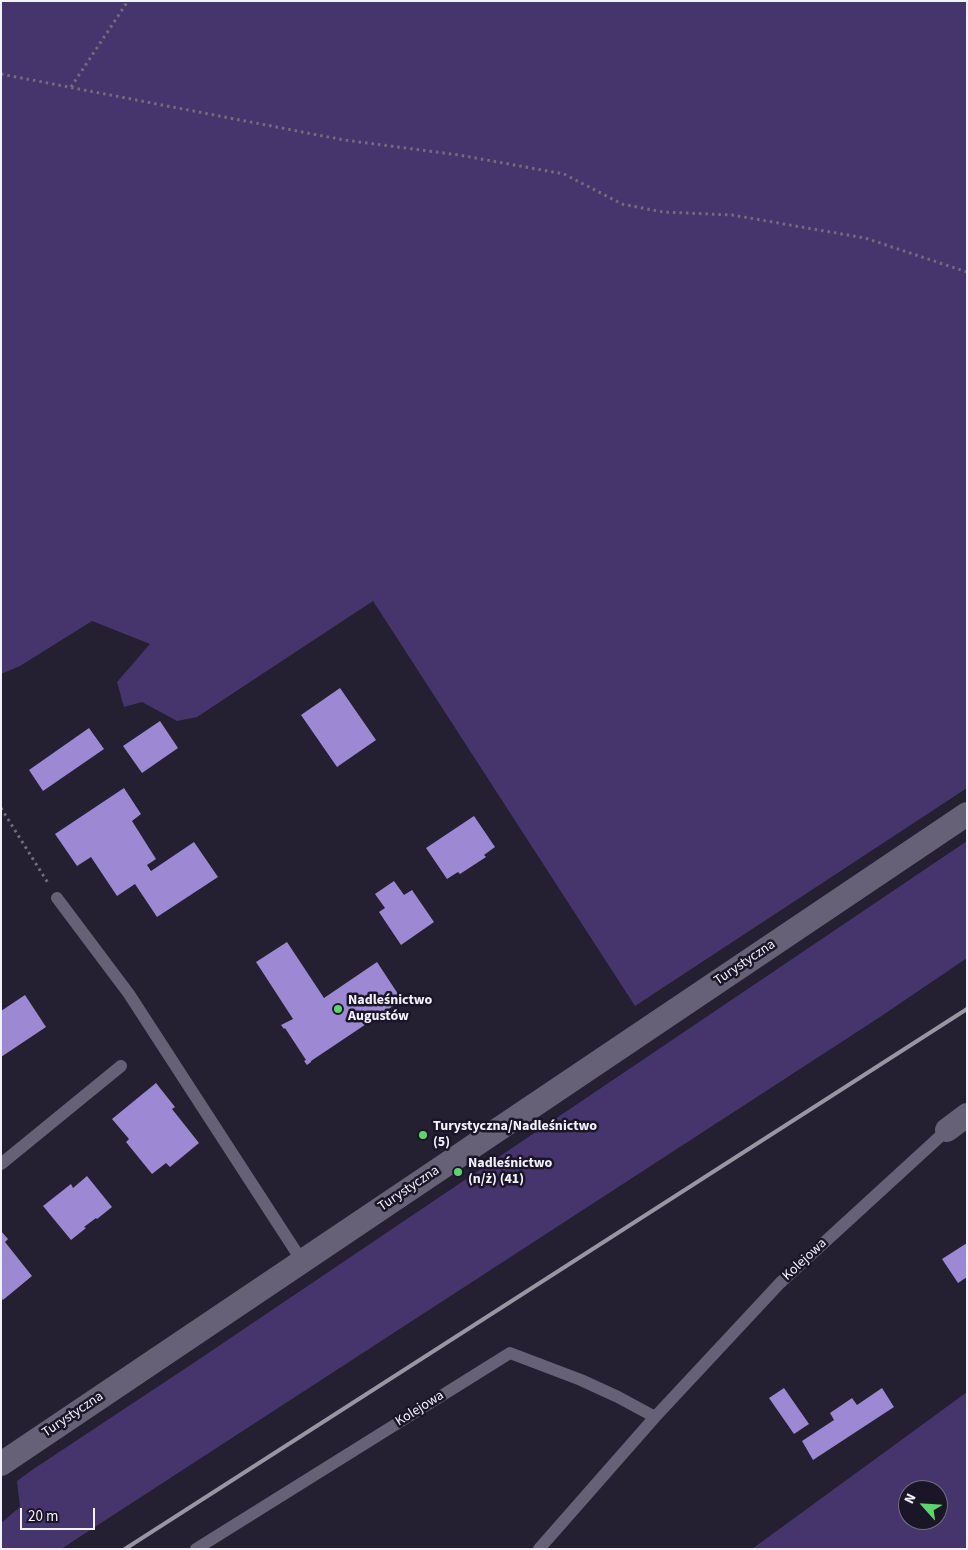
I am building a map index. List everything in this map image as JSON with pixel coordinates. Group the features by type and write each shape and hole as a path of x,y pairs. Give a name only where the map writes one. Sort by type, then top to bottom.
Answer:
{"street":[{"name":"Turystyczna","path":"1,1464 967,814"},
{"name":"Kolejowa","path":"947,1130 967,1115"}],"lane":[{"path":"57,898 129,994 302,1261"},
{"path":"1,1164 121,1066"},
{"name":"Kolejowa","path":"539,1549 655,1417 780,1283 947,1130"},
{"name":"Kolejowa","path":"196,1549 510,1353 581,1380 655,1417"}],"path":[{"path":"71,87 128,1"},
{"path":"1,74 216,117 344,140 459,155 564,174 622,204 663,212 732,215 865,238 967,272"},
{"path":"1,808 57,898"}],"shaded area":[{"path":"1,1 967,1 967,788 635,1006 373,601 197,717 177,721 142,702 124,707 117,682 150,644 92,621 20,666 1,674"},
{"path":"967,841 967,958 880,1017 61,1549 1,1549 1,1523 20,1507 17,1481 32,1470"},
{"path":"967,1392 967,1549 752,1549"}],"building":[{"path":"340,688 376,740 337,767 301,715"},
{"path":"160,721 178,748 142,773 123,746"},
{"path":"89,728 104,749 43,791 29,770"},
{"path":"124,788 141,814 132,821 156,859 147,865 151,871 194,842 218,877 157,917 135,884 117,896 91,857 77,866 55,834"},
{"path":"474,816 495,847 484,855 486,857 460,874 458,872 447,879 426,848"},
{"path":"394,881 404,895 412,890 434,922 401,945 379,912 385,908 375,894"},
{"name":"Nadleśnictwo Augustów","path":"287,942 324,998 377,962 402,1000 307,1065 304,1061 306,1060 285,1028 281,1025 293,1019 256,962"},
{"path":"25,995 46,1027 1,1057 1,1011"},
{"path":"156,1083 175,1107 172,1109 199,1143 170,1167 166,1163 152,1174 126,1142 129,1139 112,1119"},
{"path":"87,1176 112,1207 84,1227 86,1228 71,1240 43,1206 71,1184 73,1188"},
{"path":"1,1231 8,1239 5,1242 32,1276 3,1300 1,1298"},
{"path":"967,1243 967,1277 958,1283 942,1259"},
{"path":"784,1388 809,1424 794,1434 769,1398"},
{"path":"882,1388 894,1407 813,1460 802,1441 834,1420 830,1413 852,1398 857,1405"}],"railway":[{"path":"125,1549 967,1009"}],"place":[{"name":"Nadleśnictwo Augustów","path":"338,1009"},
{"name":"Turystyczna/Nadleśnictwo (5)","path":"423,1135"},
{"name":"Nadleśnictwo (n/ż) (41)","path":"458,1172"}]}
